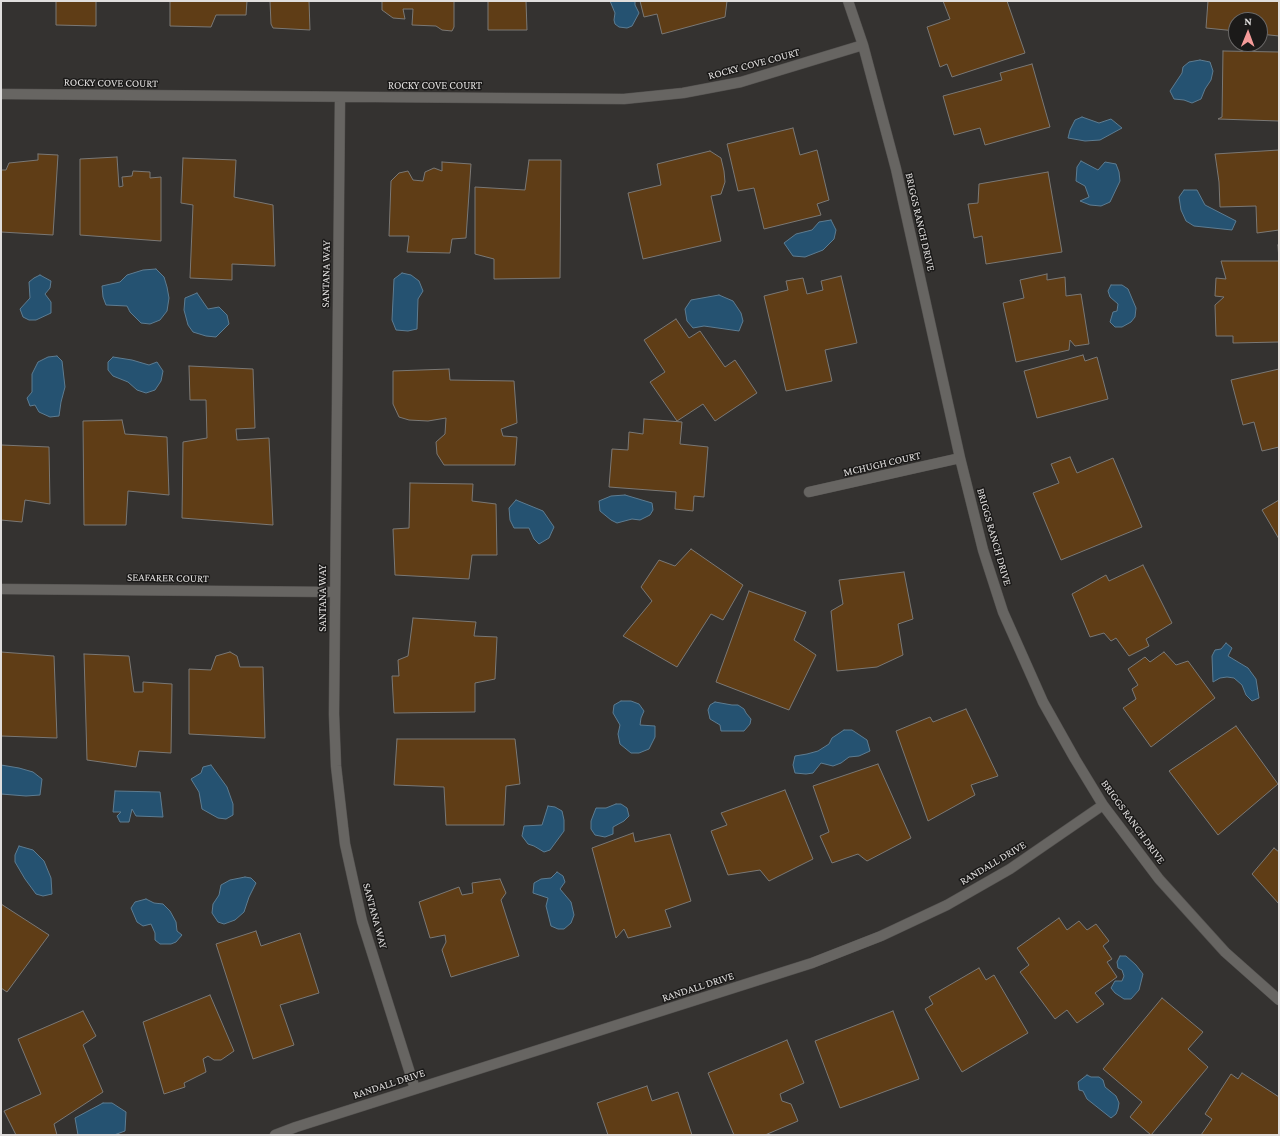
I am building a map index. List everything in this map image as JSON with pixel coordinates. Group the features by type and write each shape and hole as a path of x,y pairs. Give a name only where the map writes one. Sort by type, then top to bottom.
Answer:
{"street":[{"name":"BRIGGS RANCH DRIVE","path":"848,1 863,45 896,169 960,458 983,550 1004,612 1043,702 1103,805 1159,879 1225,952 1279,1000"},
{"name":"ROCKY COVE COURT","path":"1,94 624,99 683,94 741,82 863,45"},
{"name":"SANTANA WAY","path":"340,97 334,714 336,766 345,844 362,921 415,1089"},
{"name":"MCHUGH COURT","path":"809,492 960,458"},
{"name":"SEAFARER COURT","path":"1,589 335,592"},
{"name":"RANDALL DRIVE","path":"275,1135 296,1127 812,963 881,936 947,905 1010,869 1103,805"}],"water":[{"path":"610,1 635,1 635,5 639,13 632,26 627,28 619,27 615,24 615,13"},
{"path":"1200,60 1210,62 1213,71 1211,80 1201,99 1192,103 1174,99 1170,91 1182,73 1183,67 1189,62"},
{"path":"1082,117 1099,123 1111,119 1122,128 1100,140 1085,141 1068,138 1075,120"},
{"path":"1081,161 1098,170 1105,162 1116,164 1120,181 1110,202 1101,206 1090,205 1080,201 1089,197 1085,186 1076,181 1077,167"},
{"path":"1184,190 1197,190 1205,205 1236,221 1232,230 1194,226 1186,221 1181,210 1179,197"},
{"path":"831,220 836,230 834,239 823,250 805,257 793,256 784,243 796,234 812,230 819,222"},
{"path":"156,269 164,277 169,298 167,311 160,320 150,324 141,323 130,312 127,306 106,305 103,297 102,286 120,282 127,275 143,270"},
{"path":"402,273 411,275 419,281 423,291 418,299 417,329 408,331 396,330 392,320 394,279"},
{"path":"40,275 51,281 50,288 45,294 51,302 51,313 36,320 29,320 23,317 20,309 30,298 29,282"},
{"path":"1111,285 1122,285 1128,289 1136,308 1135,317 1131,322 1122,327 1115,327 1110,322 1113,312 1117,311 1118,304 1110,297 1108,291"},
{"path":"197,293 208,309 219,307 227,315 229,324 216,337 193,332 188,325 184,310 185,298"},
{"path":"719,295 733,301 741,313 743,321 739,331 704,326 693,328 687,321 685,309 691,300"},
{"path":"57,356 62,361 65,387 59,416 50,417 39,412 35,405 30,406 27,398 32,392 32,374 38,362 48,357"},
{"path":"113,357 149,365 157,362 163,371 161,381 155,390 146,393 137,390 128,382 113,376 108,370 108,362"},
{"path":"625,495 652,503 653,510 650,515 640,520 632,519 617,523 600,511 599,501 611,496"},
{"path":"516,500 543,511 554,527 549,538 539,544 534,539 529,528 514,528 510,520 509,508"},
{"path":"1226,643 1232,648 1228,656 1248,668 1256,679 1259,698 1252,701 1246,695 1242,685 1234,678 1220,678 1213,682 1212,656 1215,650 1221,649"},
{"path":"621,701 631,701 639,704 644,711 640,725 655,726 655,737 649,749 639,753 631,753 620,744 618,734 620,725 613,713 614,705"},
{"path":"715,702 738,705 744,709 751,719 750,724 744,731 721,731 720,725 710,719 708,710 710,705"},
{"path":"844,730 852,730 867,740 870,751 859,756 849,757 841,763 833,766 821,763 813,773 795,773 793,765 795,756 818,751 829,744 832,738"},
{"path":"1,765 33,772 42,779 40,795 26,796 1,794"},
{"path":"211,765 227,787 233,804 233,815 226,819 218,818 202,809 199,792 191,779 201,773 203,767"},
{"path":"115,791 160,792 163,817 136,816 132,809 129,822 120,822 117,816 121,812 113,812"},
{"path":"616,804 621,804 627,808 629,816 624,821 613,827 613,834 605,837 595,835 591,829 591,821 596,808 606,808"},
{"path":"548,806 555,807 562,811 564,831 550,850 544,852 528,844 522,836 524,826 542,825"},
{"path":"19,846 33,850 44,861 51,878 52,894 43,896 36,894 25,879 15,862 15,855"},
{"path":"557,872 563,876 565,882 560,889 571,902 574,915 571,923 564,929 558,929 551,926 546,906 548,898 533,893 534,883 541,879 551,878"},
{"path":"245,877 251,878 256,883 244,912 235,920 224,924 218,922 212,913 213,904 219,895 221,885 230,880"},
{"path":"146,899 154,903 163,904 170,911 176,922 177,931 182,935 176,942 171,944 160,944 155,940 155,933 151,924 143,926 137,922 131,908 135,902"},
{"path":"1120,956 1126,956 1143,974 1139,990 1131,999 1124,999 1115,993 1111,988 1115,981 1122,981 1124,976 1122,970 1118,968 1117,962"},
{"path":"1087,1075 1091,1077 1099,1077 1103,1080 1105,1087 1116,1096 1119,1103 1118,1109 1116,1114 1111,1118 1087,1099 1083,1091 1079,1090 1078,1082"},
{"path":"103,1103 112,1103 126,1112 125,1131 114,1135 78,1135 75,1118"}],"building":[{"path":"56,1 96,1 96,26 56,25"},
{"path":"170,1 247,1 246,15 216,15 211,27 170,26"},
{"path":"270,1 309,1 310,30 273,28 271,24"},
{"path":"382,1 454,1 454,27 452,31 442,30 436,26 412,25 413,9 403,9 405,19 393,18 382,10"},
{"path":"488,1 526,1 527,30 488,30"},
{"path":"640,1 727,1 725,17 662,34 657,14 644,17"},
{"path":"943,1 1007,1 1025,53 952,77 947,64 940,67 927,27 950,19"},
{"path":"1208,1 1279,1 1279,36 1268,35 1268,12 1228,12 1228,30 1206,28"},
{"path":"1223,51 1279,52 1279,121 1218,119 1222,117"},
{"path":"1032,64 1050,127 985,145 980,128 954,135 943,96 1002,80 1000,73"},
{"path":"793,128 800,155 817,150 829,200 817,204 821,215 764,229 754,188 738,191 727,144"},
{"path":"1279,150 1279,230 1257,233 1256,206 1220,207 1219,182 1215,154"},
{"path":"710,151 721,158 724,171 725,182 721,194 711,196 721,241 643,259 628,193 661,185 657,164"},
{"path":"38,154 58,155 53,235 1,232 1,170 6,170 9,163 38,160"},
{"path":"117,157 119,187 123,186 122,177 132,176 133,171 150,172 150,178 161,177 161,241 80,235 80,159"},
{"path":"183,158 236,160 234,197 273,205 275,266 232,264 232,280 190,278 193,205 181,203"},
{"path":"529,160 561,160 560,278 494,279 494,259 475,254 475,187 525,190"},
{"path":"442,162 471,164 466,238 452,239 450,253 407,252 409,236 389,236 391,181 399,173 408,171 413,180 423,181 425,172 434,168 442,171"},
{"path":"1048,172 1062,252 986,264 982,236 974,238 968,204 978,203 979,184"},
{"path":"1221,261 1279,261 1279,342 1233,343 1233,336 1216,336 1215,305 1224,297 1215,296 1216,278 1226,279"},
{"path":"1047,274 1047,280 1065,277 1066,296 1081,294 1089,344 1075,346 1070,340 1069,350 1016,362 1003,303 1024,298 1020,280"},
{"path":"841,276 857,343 825,350 832,381 786,391 764,296 788,290 786,281 803,278 807,294 823,290 821,281"},
{"path":"676,319 689,338 700,331 725,367 735,360 757,393 715,421 703,404 677,421 650,382 665,372 644,340"},
{"path":"1083,355 1085,361 1097,357 1108,399 1037,418 1024,371"},
{"path":"189,366 253,369 255,428 236,429 237,440 269,438 273,525 182,518 183,442 207,438 206,400 190,400"},
{"path":"449,369 450,380 514,381 517,423 501,429 503,436 517,437 515,465 444,465 437,454 436,442 445,434 446,418 428,421 409,420 399,417 393,404 393,371"},
{"path":"1279,369 1279,447 1262,451 1254,422 1243,425 1231,380"},
{"path":"644,419 682,422 680,444 708,447 704,497 694,496 693,511 675,509 676,492 609,487 612,449 628,450 629,432 643,434"},
{"path":"122,420 125,434 167,437 169,495 128,491 126,525 84,525 83,421"},
{"path":"1,445 49,447 50,504 25,500 22,522 1,520"},
{"path":"1070,457 1077,473 1113,458 1142,527 1061,560 1033,493 1059,483 1051,464"},
{"path":"410,483 473,484 472,501 496,504 497,555 472,555 469,579 395,575 393,529 409,528"},
{"path":"1279,500 1279,539 1262,510"},
{"path":"691,549 743,585 723,620 711,614 677,667 623,636 652,601 641,587 659,560 675,566"},
{"path":"1143,565 1172,623 1146,639 1149,646 1129,656 1116,638 1111,641 1104,633 1090,637 1072,594 1106,575 1109,581"},
{"path":"904,572 913,619 898,624 903,655 877,667 837,671 831,611 843,604 839,580"},
{"path":"749,591 806,612 794,640 816,655 789,710 716,682"},
{"path":"413,618 476,622 474,636 497,637 495,679 475,683 475,712 394,713 392,676 399,676 398,660 408,656"},
{"path":"1,652 54,656 57,738 1,736"},
{"path":"230,652 237,656 240,667 263,667 265,738 189,734 189,669 211,670 216,656"},
{"path":"1164,652 1176,665 1188,661 1215,698 1151,747 1123,708 1136,699 1132,689 1138,685 1128,669 1145,657 1150,662"},
{"path":"84,654 129,656 134,692 143,692 143,682 172,684 171,753 139,751 136,767 87,760"},
{"path":"966,709 998,776 971,785 975,795 928,821 896,731 930,717 933,722"},
{"path":"1236,726 1278,784 1218,835 1169,771"},
{"path":"397,739 515,739 520,784 506,786 504,825 446,825 444,787 394,785"},
{"path":"878,764 911,838 867,861 858,854 832,863 820,836 829,832 813,786"},
{"path":"785,790 813,859 769,881 760,870 728,875 711,831 727,825 721,813"},
{"path":"633,833 635,842 670,834 691,901 665,910 671,927 628,938 624,929 616,938 592,848"},
{"path":"1274,848 1279,852 1279,904 1252,874"},
{"path":"500,879 506,893 501,900 519,956 451,977 442,950 446,942 445,935 430,938 419,902 459,887 462,895 473,893 472,883"},
{"path":"1,904 49,935 7,992 1,988"},
{"path":"1059,918 1067,930 1079,921 1087,930 1096,924 1109,941 1103,946 1112,959 1107,962 1117,977 1095,993 1104,1004 1077,1023 1067,1010 1055,1019 1020,972 1029,965 1017,948"},
{"path":"256,931 261,946 300,933 319,993 280,1005 294,1045 253,1059 216,944"},
{"path":"979,968 986,980 994,975 1028,1033 962,1072 925,1009 933,1004 929,997"},
{"path":"210,995 234,1051 221,1060 214,1060 208,1056 203,1059 206,1072 184,1083 185,1087 164,1094 143,1022"},
{"path":"1162,998 1203,1032 1188,1049 1208,1067 1151,1135 1130,1117 1142,1102 1103,1069"},
{"path":"83,1011 96,1036 83,1045 103,1092 54,1124 57,1135 16,1135 4,1111 41,1094 18,1039"},
{"path":"893,1011 919,1079 840,1108 815,1041"},
{"path":"787,1040 804,1083 780,1094 782,1101 791,1104 798,1121 765,1135 734,1135 708,1073"},
{"path":"1242,1073 1279,1097 1279,1135 1201,1135 1212,1119 1205,1114 1231,1074 1238,1079"},
{"path":"647,1086 652,1101 678,1092 692,1135 608,1135 597,1103"}]}
